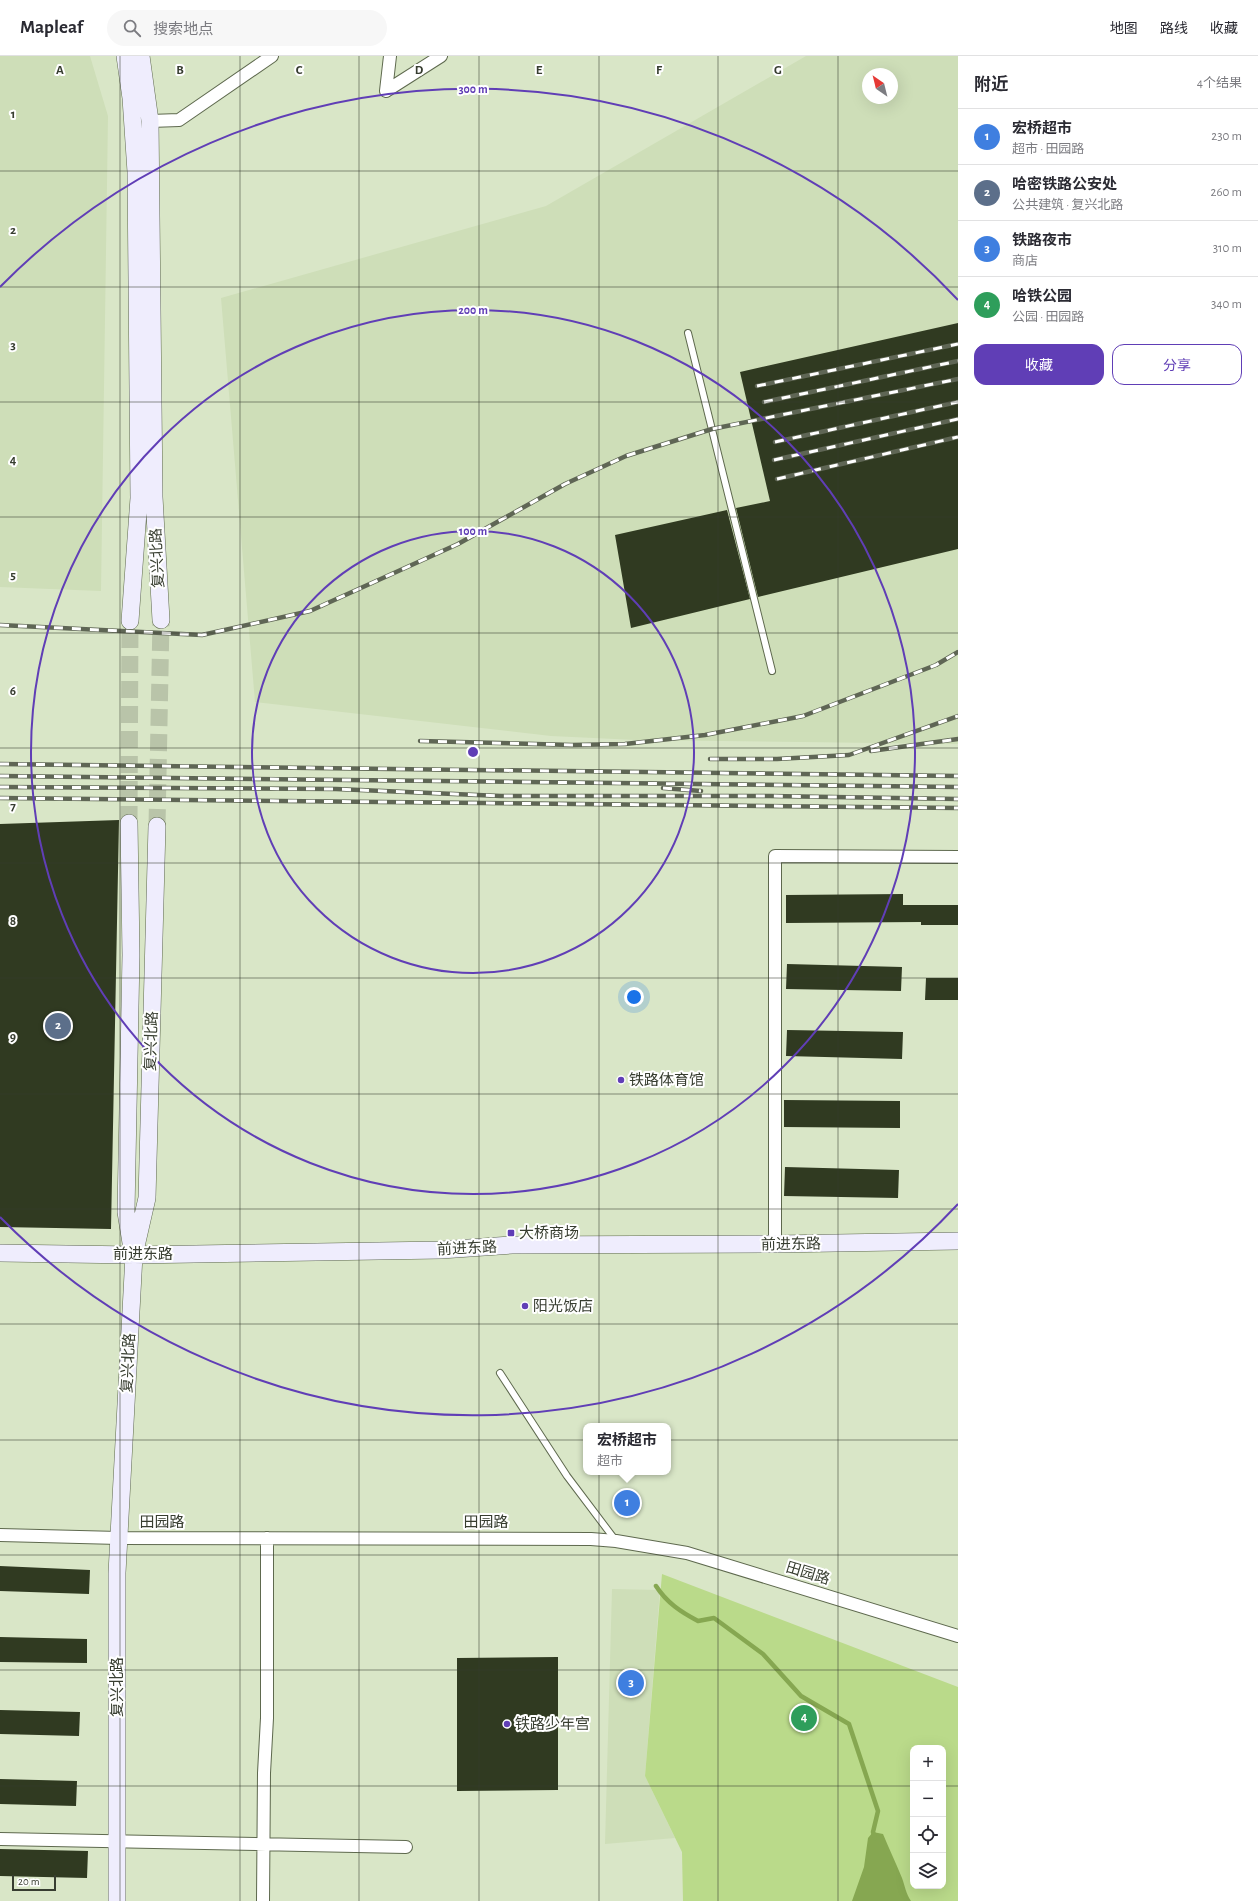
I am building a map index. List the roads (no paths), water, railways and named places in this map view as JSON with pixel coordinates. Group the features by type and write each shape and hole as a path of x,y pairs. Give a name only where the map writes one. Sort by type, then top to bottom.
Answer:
{"street":[{"path":"125,56 131,98 136,172 139,498 130,620"},
{"name":"复兴北路","path":"142,56 150,121 154,497 161,620"},
{"path":"150,121 179,120 272,56"},
{"path":"390,56 386,91 441,56"},
{"path":"129,824 131,955 126,1212 134,1255"},
{"name":"复兴北路","path":"117,1901 117,1573 134,1255 147,1198 157,826"},
{"path":"775,1244 775,856 958,857"},
{"name":"前进东路","path":"0,1253 134,1255 441,1250 512,1245 775,1244 958,1241"},
{"name":"田园路","path":"0,1535 119,1538 591,1539 616,1541 687,1553 958,1636"},
{"path":"263,1901 262,1844 267,1718 267,1538"},
{"path":"0,1839 406,1847"}],"lane":[{"path":"688,333 772,671"},
{"path":"500,1373 567,1476 616,1541"}],"waterway":[{"path":"656,1586 670,1602 692,1618 698,1621 714,1618 763,1654 801,1696 849,1724 878,1811 873,1832 875,1838"}],"tunnel":[{"path":"157,826 161,620"},
{"path":"129,823 130,621"}],"railway":[{"path":"757,386 958,344"},
{"path":"764,402 958,361"},
{"path":"0,625 202,635 310,611 458,544 565,484 626,456 712,429 958,379"},
{"path":"775,442 958,402"},
{"path":"774,460 958,419"},
{"path":"777,479 958,437"},
{"path":"420,741 572,745 625,744 705,735 803,716 936,665 958,652"},
{"path":"710,759 777,759 849,755 958,716"},
{"path":"871,751 958,739"},
{"path":"0,764 958,776"},
{"path":"0,776 958,787"},
{"path":"0,787 336,789 501,796 770,796 958,799"},
{"path":"663,788 701,791"},
{"path":"0,798 958,808"}],"place":[{"name":"哈密铁路公安处","path":"58,1026"},
{"name":"铁路体育馆","path":"621,1080"},
{"name":"大桥商场","path":"511,1233"},
{"name":"阳光饭店","path":"525,1306"},
{"name":"宏桥超市","path":"627,1503"},
{"name":"铁路夜市","path":"631,1683"},
{"name":"哈铁公园","path":"804,1718"},
{"name":"铁路少年宫","path":"507,1724"}]}
